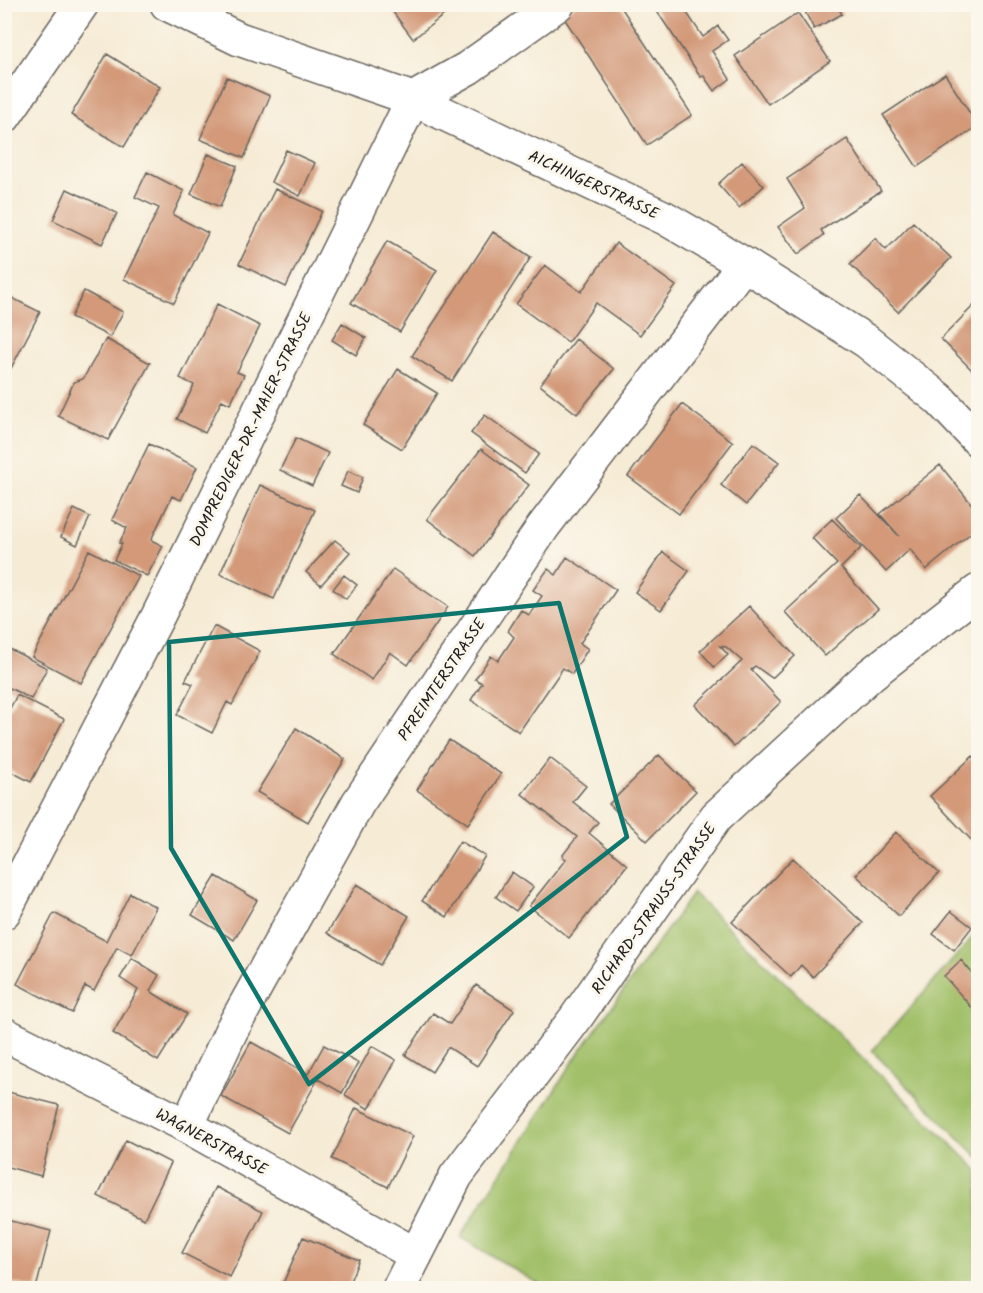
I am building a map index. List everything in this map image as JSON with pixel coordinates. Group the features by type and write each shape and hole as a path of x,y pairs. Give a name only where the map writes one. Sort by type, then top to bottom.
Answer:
{"street":[{"path":"4,117 82,4"},
{"name":"AICHINGERSTRASSE","path":"166,4 239,39 413,99 665,218 744,264 866,341 939,399 978,440"},
{"path":"413,99 468,68 558,4"},
{"name":"DOMPREDIGER-DR.-MAIER-STRASSE","path":"4,912 157,618 413,99"},
{"name":"PFREIMTERSTRASSE","path":"187,1126 231,1031 358,803 543,526 744,264"},
{"name":"RICHARD-STRAUSS-STRASSE","path":"399,1288 456,1176 575,1019 716,818 870,675 978,591"},
{"name":"WAGNERSTRASSE","path":"4,1034 187,1126 416,1255"}],"highlighted area":[{"path":"559,603 627,837 309,1084 171,848 169,642"}],"green space":[{"path":"693,893 978,1170 978,1288 545,1288 460,1237 574,1060"},
{"path":"978,931 978,1157 872,1051"}],"building":[{"path":"387,4 452,4 454,7 413,39"},
{"path":"577,4 619,4 692,115 647,145 562,15"},
{"path":"652,4 681,4 703,37 718,26 728,40 712,51 730,79 714,91 703,75 701,77"},
{"path":"801,4 836,4 842,14 814,29"},
{"path":"798,13 830,61 768,104 735,56"},
{"path":"107,54 160,87 124,147 71,115"},
{"path":"945,74 978,126 917,167 883,115"},
{"path":"227,77 270,96 244,158 200,139"},
{"path":"847,139 881,191 821,230 824,235 798,254 778,227 805,208 787,179"},
{"path":"286,150 315,163 300,196 271,182"},
{"path":"208,154 237,166 220,207 191,194"},
{"path":"742,162 764,186 739,208 718,184"},
{"path":"147,172 184,191 173,215 208,233 174,303 124,279 159,208 135,197"},
{"path":"67,189 117,213 102,244 53,220"},
{"path":"275,189 322,211 286,287 239,264"},
{"path":"913,222 951,258 898,312 850,264 875,238 886,250"},
{"path":"493,232 531,257 452,381 412,356"},
{"path":"387,241 437,270 400,332 351,303"},
{"path":"616,243 676,286 640,335 596,303 568,342 516,304 545,265 581,292"},
{"path":"84,291 123,312 110,337 71,317"},
{"path":"4,294 40,312 4,382"},
{"path":"978,301 978,376 941,339"},
{"path":"217,304 260,326 237,372 244,375 230,404 222,400 205,433 177,419 194,385 180,378"},
{"path":"342,323 366,338 356,355 332,340"},
{"path":"106,339 150,363 108,440 58,416 74,382 83,379"},
{"path":"576,339 614,369 577,414 540,385"},
{"path":"398,369 437,393 402,449 363,425"},
{"path":"682,404 733,442 679,514 628,476"},
{"path":"485,415 539,454 525,473 471,433"},
{"path":"296,438 328,453 312,486 280,470"},
{"path":"753,443 779,462 746,505 721,485"},
{"path":"149,444 197,467 181,500 172,496 151,540 163,546 147,576 114,560 127,528 112,520"},
{"path":"481,449 529,485 475,556 427,519"},
{"path":"940,465 978,512 978,527 926,570 910,549 886,572 836,518 860,495 899,536 880,514"},
{"path":"348,471 363,477 357,493 341,486"},
{"path":"260,485 315,510 274,599 220,574"},
{"path":"74,509 90,517 77,545 61,537"},
{"path":"832,519 861,548 841,568 878,609 825,656 785,612 837,564 812,538"},
{"path":"335,540 350,552 321,585 306,572"},
{"path":"89,550 139,576 81,683 32,657"},
{"path":"663,552 689,571 661,610 635,592"},
{"path":"567,557 616,590 580,643 588,649 572,674 563,668 519,732 471,700 482,683 475,679 491,656 498,661 514,637 508,631 521,610 529,615 542,596 533,590 548,569 556,575"},
{"path":"393,569 448,607 408,665 390,652 372,680 334,654"},
{"path":"344,575 357,585 346,599 333,589"},
{"path":"749,606 795,656 772,678 755,666 751,670 781,702 734,747 695,705 742,661 726,647 720,646 728,655 714,667 700,651"},
{"path":"214,626 260,651 232,705 227,702 212,733 177,715 193,684 185,681"},
{"path":"4,646 47,668 31,699 4,685"},
{"path":"17,695 64,719 31,782 4,768 4,720"},
{"path":"296,728 345,759 308,822 257,792"},
{"path":"449,740 501,774 468,824 417,790"},
{"path":"659,755 696,791 647,841 609,804"},
{"path":"973,756 978,762 978,837 973,842 930,796"},
{"path":"550,758 586,786 573,802 598,822 589,833 627,865 569,938 529,906 566,859 562,856 577,837 522,794"},
{"path":"896,832 939,873 899,916 856,875"},
{"path":"460,841 485,856 447,917 422,901"},
{"path":"793,858 863,923 813,977 801,965 791,977 732,922"},
{"path":"512,872 533,887 516,911 496,897"},
{"path":"216,876 257,900 234,940 192,915"},
{"path":"357,884 409,916 380,965 327,933"},
{"path":"130,893 156,907 132,955 117,947 94,991 85,986 72,1013 17,984 54,913 106,941"},
{"path":"951,911 972,927 954,950 933,934"},
{"path":"132,958 159,975 150,991 187,1014 158,1061 113,1033 138,990 120,978"},
{"path":"961,960 978,980 978,1006 974,1010 944,976"},
{"path":"476,985 514,1010 477,1066 448,1047 432,1072 405,1055 433,1013 450,1024"},
{"path":"251,1042 308,1074 324,1045 358,1063 342,1093 318,1079 288,1133 221,1096"},
{"path":"372,1046 396,1060 369,1109 345,1095"},
{"path":"4,1091 59,1105 41,1176 4,1166"},
{"path":"356,1108 413,1136 388,1187 332,1159"},
{"path":"126,1140 171,1163 144,1219 98,1196"},
{"path":"216,1187 263,1211 230,1277 182,1253"},
{"path":"4,1219 51,1231 36,1288 4,1281"},
{"path":"303,1237 359,1260 347,1288 281,1288"}]}
